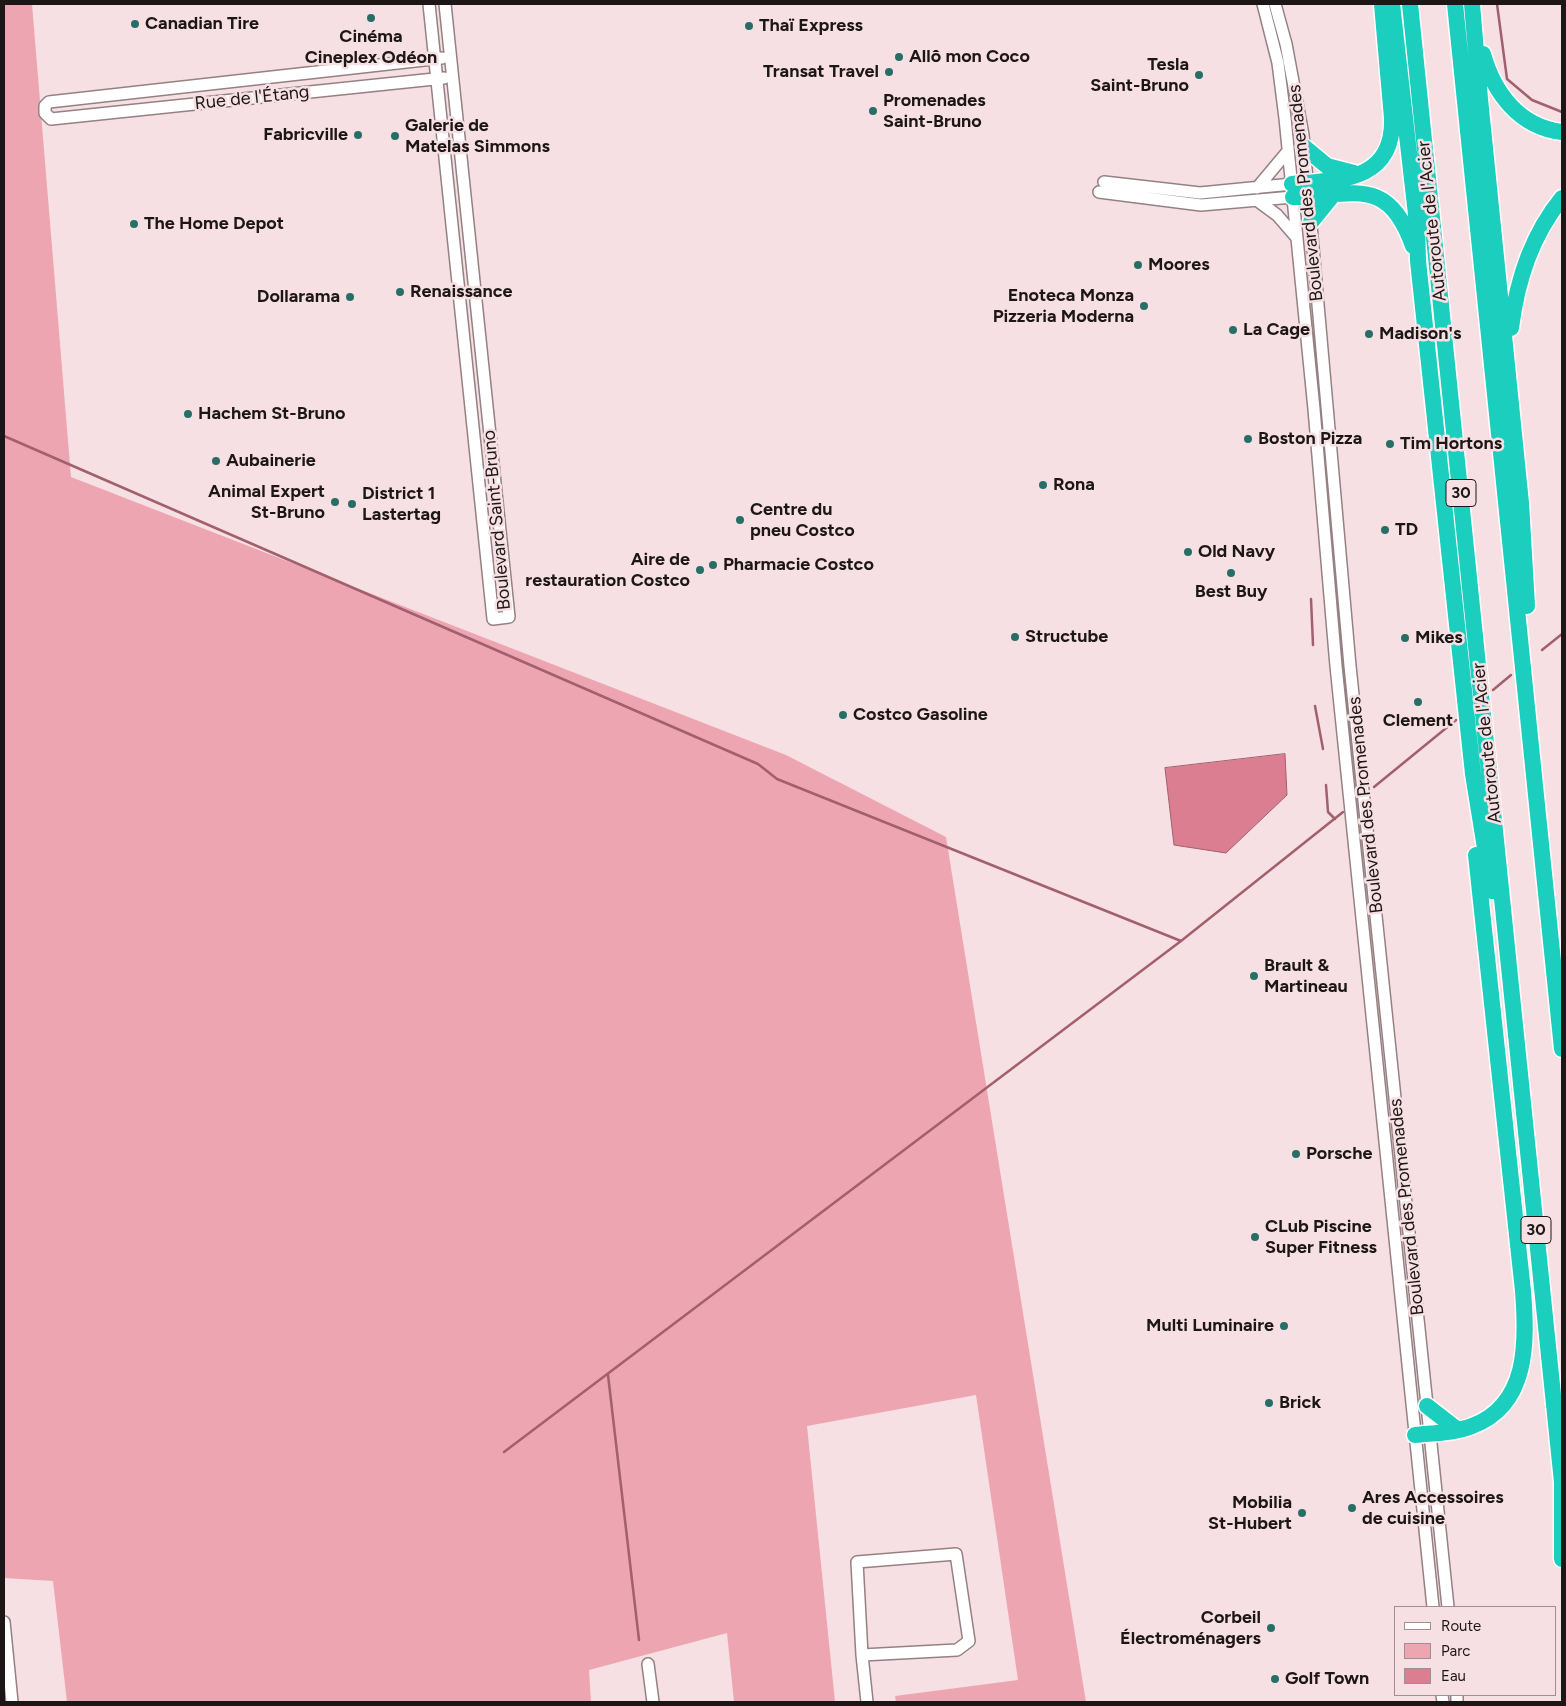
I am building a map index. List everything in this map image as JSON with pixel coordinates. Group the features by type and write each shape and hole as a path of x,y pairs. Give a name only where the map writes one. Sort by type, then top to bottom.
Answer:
{"highway":[{"path":"1300,190 1348,179 1366,172 1385,151 1392,129 1382,4"},
{"path":"1392,4 1417,223 1418,261 1473,774 1486,861 1510,982"},
{"name":"Autoroute de l'Acier","path":"1410,4 1562,1482"},
{"path":"1455,4 1562,1049"},
{"path":"1472,4 1525,553 1529,730"},
{"path":"1475,28 1488,73 1505,100 1517,113 1532,122 1562,132"},
{"path":"1296,149 1331,168 1348,173 1366,172"},
{"path":"1300,190 1333,195 1365,194 1389,204 1403,219 1418,261"},
{"path":"1311,222 1333,195"},
{"path":"1507,355 1514,300 1526,259 1542,228 1562,198"},
{"path":"1423,1434 1458,1430 1472,1426 1490,1417 1511,1396 1521,1370 1525,1337 1521,1273 1478,880 1473,774"},
{"path":"1427,1406 1458,1430"},
{"path":"1562,1478 1562,1559"}],"street":[{"name":"Boulevard Saint-Bruno","path":"429,4 493,619 509,617 445,4"},
{"name":"Boulevard des Promenades","path":"1263,4 1278,63 1296,149 1300,190 1311,222 1350,666 1427,1406 1423,1434 1433,1606"},
{"name":"Boulevard des Promenades","path":"1275,4 1290,63 1300,190 1297,238 1336,666 1423,1434 1448,1606"},
{"name":"Rue de l'Étang","path":"451,57 49,102 45,113 51,119 453,76"},
{"path":"196,85 200,103"},
{"path":"1257,188 1296,149"},
{"path":"1102,187 1200,193 1257,188 1300,190 1258,201 1201,205 1102,187"},
{"path":"1258,201 1277,215 1297,238"},
{"path":"489,583 505,580"},
{"path":"862,1655 957,1650 970,1641 956,1554 857,1562 862,1655 867,1702"},
{"path":"4,1622 7,1681 12,1702"},
{"path":"648,1664 653,1702"}],"green space":[{"path":"4,4 32,4 71,477 786,755 946,837 1086,1702 896,1702 895,1696 1018,1680 976,1395 807,1426 835,1702 734,1702 727,1633 589,1670 591,1702 67,1702 53,1581 4,1578"}],"water":[{"path":"1285,754 1287,795 1226,853 1174,845 1165,768"}],"waterway":[{"path":"1497,4 1507,79 1532,100 1562,112"},
{"path":"4,436 758,764 777,779 1181,941"},
{"path":"1311,599 1313,645"},
{"path":"1542,650 1562,634"},
{"path":"1493,690 1511,675"},
{"path":"1315,706 1323,749"},
{"path":"1374,787 1456,720"},
{"path":"1326,785 1328,812 1335,819"},
{"path":"504,1452 1181,941 1343,812"},
{"path":"608,1375 639,1640"}],"place":[{"name":"Cinéma Cineplex Odéon","path":"371,18"},
{"name":"Canadian Tire","path":"135,24"},
{"name":"Thaï Express","path":"749,26"},
{"name":"Allô mon Coco","path":"899,57"},
{"name":"Transat Travel","path":"889,72"},
{"name":"Tesla Saint-Bruno","path":"1199,75"},
{"name":"Promenades Saint-Bruno","path":"873,111"},
{"name":"Fabricville","path":"358,135"},
{"name":"Galerie de Matelas Simmons","path":"395,136"},
{"name":"The Home Depot","path":"134,224"},
{"name":"Moores","path":"1138,265"},
{"name":"Renaissance","path":"400,292"},
{"name":"Dollarama","path":"350,297"},
{"name":"Enoteca Monza Pizzeria Moderna","path":"1144,306"},
{"name":"La Cage","path":"1233,330"},
{"name":"Madison's","path":"1369,334"},
{"name":"Hachem St-Bruno","path":"188,414"},
{"name":"Boston Pizza","path":"1248,439"},
{"name":"Tim Hortons","path":"1390,444"},
{"name":"Aubainerie","path":"216,461"},
{"name":"Rona","path":"1043,485"},
{"name":"Animal Expert St-Bruno","path":"335,502"},
{"name":"District 1 Lastertag","path":"352,504"},
{"name":"Centre du pneu Costco","path":"740,520"},
{"name":"TD","path":"1385,530"},
{"name":"Old Navy","path":"1188,552"},
{"name":"Pharmacie Costco","path":"713,565"},
{"name":"Aire de restauration Costco","path":"700,570"},
{"name":"Best Buy","path":"1231,573"},
{"name":"Structube","path":"1015,637"},
{"name":"Mikes","path":"1405,638"},
{"name":"Clement","path":"1418,702"},
{"name":"Costco Gasoline","path":"843,715"},
{"name":"Brault & Martineau","path":"1254,976"},
{"name":"Porsche","path":"1296,1154"},
{"name":"CLub Piscine Super Fitness","path":"1255,1237"},
{"name":"Multi Luminaire","path":"1284,1326"},
{"name":"Brick","path":"1269,1403"},
{"name":"Ares Accessoires de cuisine","path":"1352,1508"},
{"name":"Mobilia St-Hubert","path":"1302,1513"},
{"name":"Corbeil Électroménagers","path":"1271,1628"},
{"name":"Golf Town","path":"1275,1679"}]}
